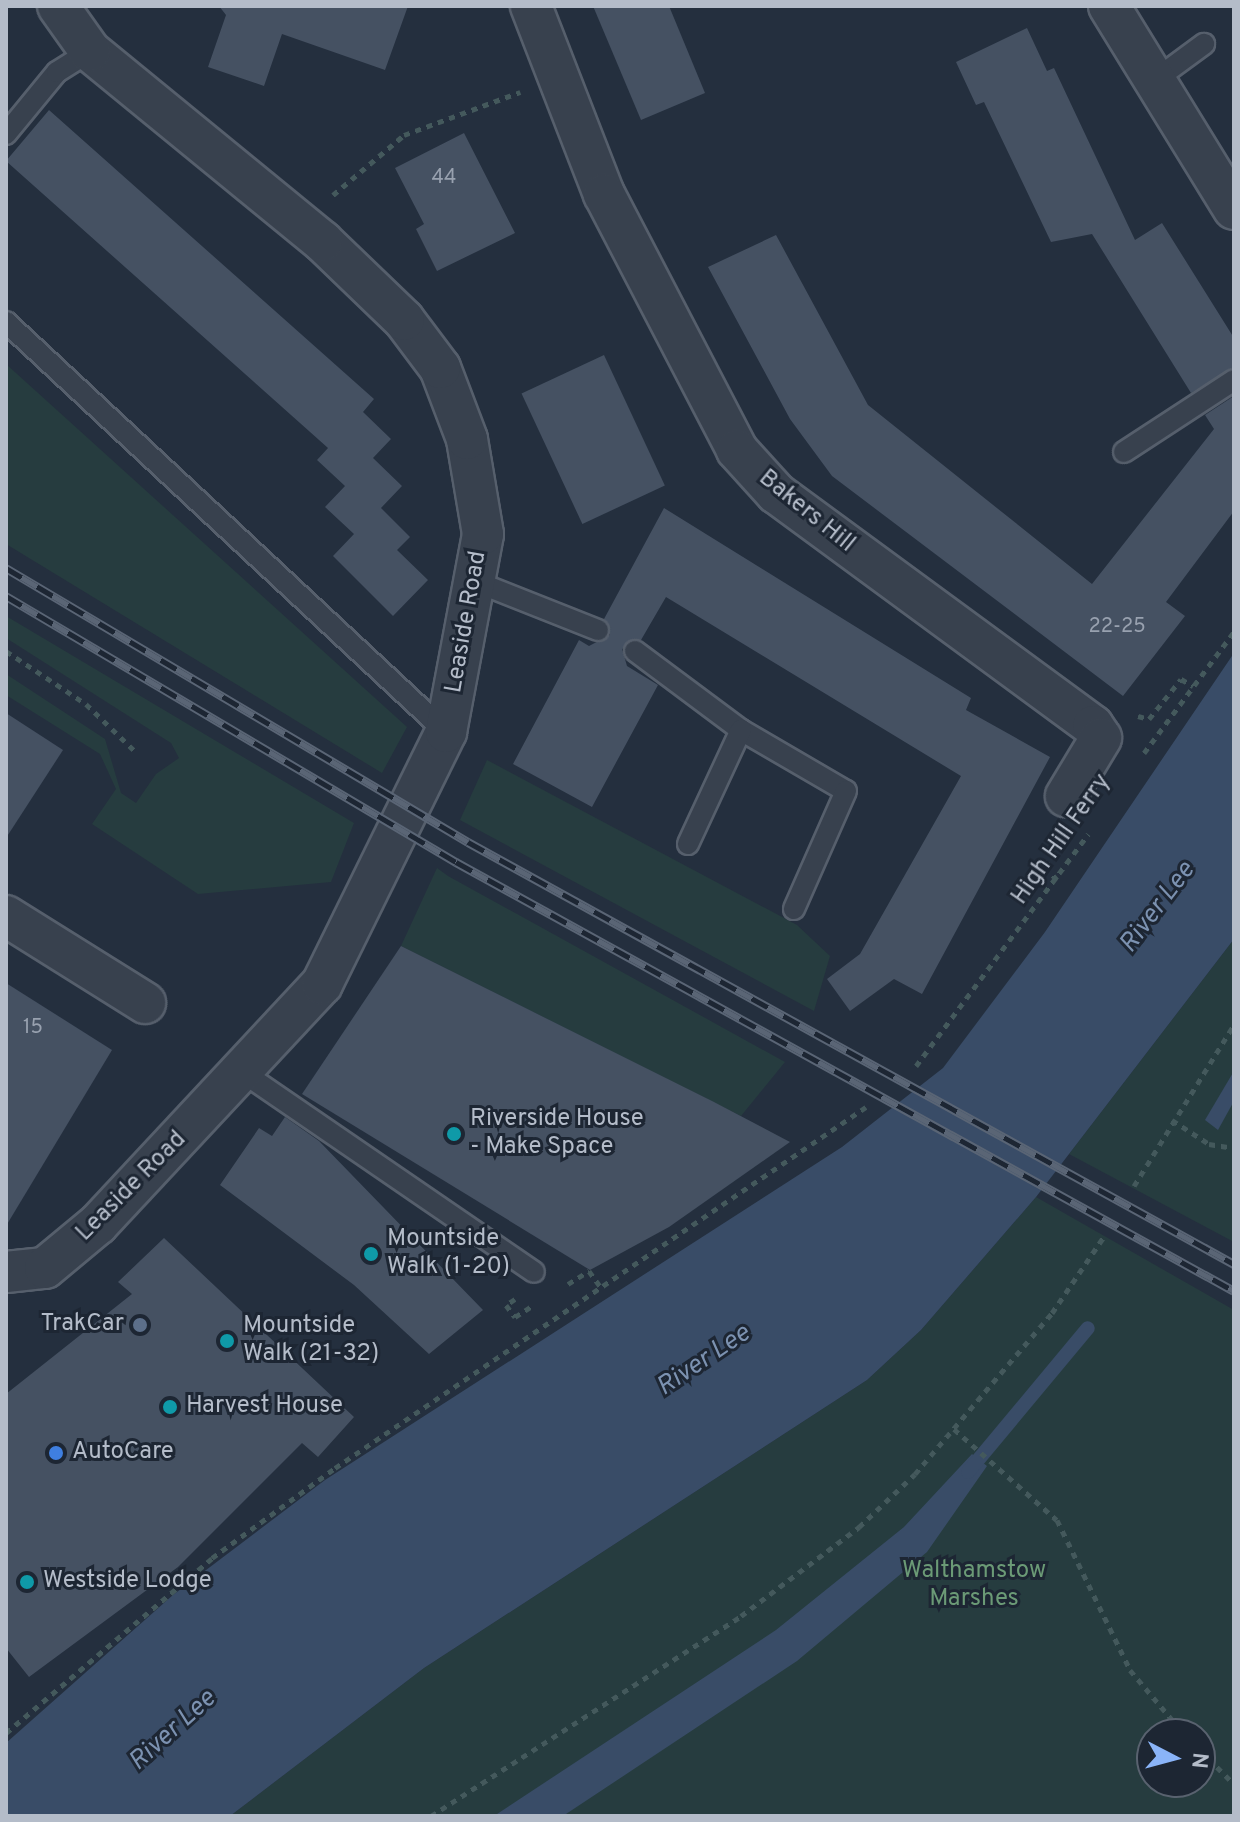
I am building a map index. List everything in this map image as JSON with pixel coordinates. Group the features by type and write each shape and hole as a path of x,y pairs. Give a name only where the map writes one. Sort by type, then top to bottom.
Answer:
{"street":[{"name":"Leaside Road","path":"6,1272 45,1268 245,1074 322,984 446,732 479,583 483,534 467,439 440,368 404,320 305,227 90,51 58,6"},
{"name":"Bakers Hill","path":"531,6 604,194 737,450 776,493 1101,738"},
{"path":"1109,6 1234,209"},
{"path":"1066,796 1101,738"},
{"path":"6,916 145,1003"}],"lane":[{"path":"1155,80 1204,44"},
{"path":"6,134 57,72 90,51"},
{"path":"6,322 446,732"},
{"path":"1124,452 1234,380"},
{"path":"479,583 598,630"},
{"path":"635,651 741,730 846,791 794,909"},
{"path":"688,844 741,730"},
{"path":"245,1074 534,1272"}],"path":[{"path":"305,227 404,135 477,111"},
{"path":"1141,757 1234,632"},
{"path":"6,651 86,704 137,753"},
{"path":"1101,738 1129,716 1149,719 1181,679 1193,686"},
{"name":"High Hill Ferry","path":"916,1066 1091,831"},
{"path":"1134,1186 1172,1120 1234,1025"},
{"path":"6,1733 212,1558 323,1477 866,1107"},
{"path":"1172,1120 1209,1144 1234,1148"},
{"path":"431,1816 741,1616 859,1527 954,1429 1052,1313 1103,1238"},
{"path":"954,1429 1057,1520 1130,1670 1170,1718"},
{"path":"1216,1766 1234,1784"}],"green space":[{"path":"6,364 407,727 382,773 6,544"},
{"path":"6,616 354,823 331,882 198,894 92,824 116,789 100,754 6,695 6,674 105,739 121,793 136,803 156,774 179,758 171,743 6,638"},
{"path":"487,760 797,925 830,956 814,1011 460,820"},
{"path":"437,868 785,1062 741,1116 401,946"},
{"path":"1234,939 1234,1242 1069,1154"},
{"name":"Walthamstow Marshes","path":"1036,1197 1234,1310 1234,1816 230,1816 424,1668 867,1380 921,1330"}],"water":[{"name":"River Lee","path":"1234,653 1234,939 1036,1197 921,1330 867,1380 424,1668 230,1816 6,1816 6,1743 173,1595 325,1480 842,1147 943,1068 1045,932"},
{"path":"1234,1071 1234,1101 1218,1130 1205,1120"},
{"path":"972,1454 987,1466 927,1552 797,1661 563,1816 494,1816 776,1630 904,1527"}],"building":[{"path":"219,6 408,6 385,70 282,34 264,86 208,67 226,15"},
{"path":"593,6 669,6 705,93 641,120"},
{"path":"1027,28 1047,71 1054,68 1135,240 1162,223 1234,338 1234,367 1191,393 1092,234 1051,242 984,102 976,105 956,62"},
{"path":"49,110 374,399 363,412 391,439 373,458 402,486 381,508 410,537 397,550 428,580 393,616 333,556 354,534 325,507 345,486 317,460 328,448 6,161"},
{"path":"464,133 515,233 437,271 416,229 424,224 395,168"},
{"path":"776,235 868,405 1092,584 1214,429 1205,415 1234,396 1234,511 1166,602 1185,616 1123,696 832,476 790,419 708,267"},
{"path":"604,355 665,486 582,524 522,393"},
{"path":"664,508 971,698 966,710 1050,757 922,994 894,979 850,1011 827,979 860,954 961,776 666,597 641,640 622,649 627,666 658,685 592,807 513,764 579,640 589,646 610,635 604,619"},
{"path":"6,713 63,750 6,838"},
{"path":"401,946 790,1142 669,1227 590,1270 302,1094"},
{"path":"6,983 112,1050 6,1226"},
{"name":"Mountside Walk (1-20)","path":"285,1117 319,1141 483,1310 429,1354 354,1285 220,1185 259,1128 272,1136"},
{"path":"164,1238 354,1417 318,1457 302,1443 178,1567 29,1677 6,1648 6,1394 132,1294 118,1282"}],"waterway":[{"path":"968,1472 1088,1328"}],"railway":[{"path":"6,568 468,842 1234,1264"},
{"path":"6,596 456,862 1234,1291"}],"place":[{"name":"Riverside House - Make Space","path":"454,1134"},
{"name":"Mountside Walk (1-20)","path":"371,1254"},
{"name":"TrakCar","path":"140,1325"},
{"name":"Mountside Walk (21-32)","path":"227,1341"},
{"name":"Harvest House","path":"170,1407"},
{"name":"AutoCare","path":"56,1453"},
{"name":"Westside Lodge","path":"27,1582"}]}
